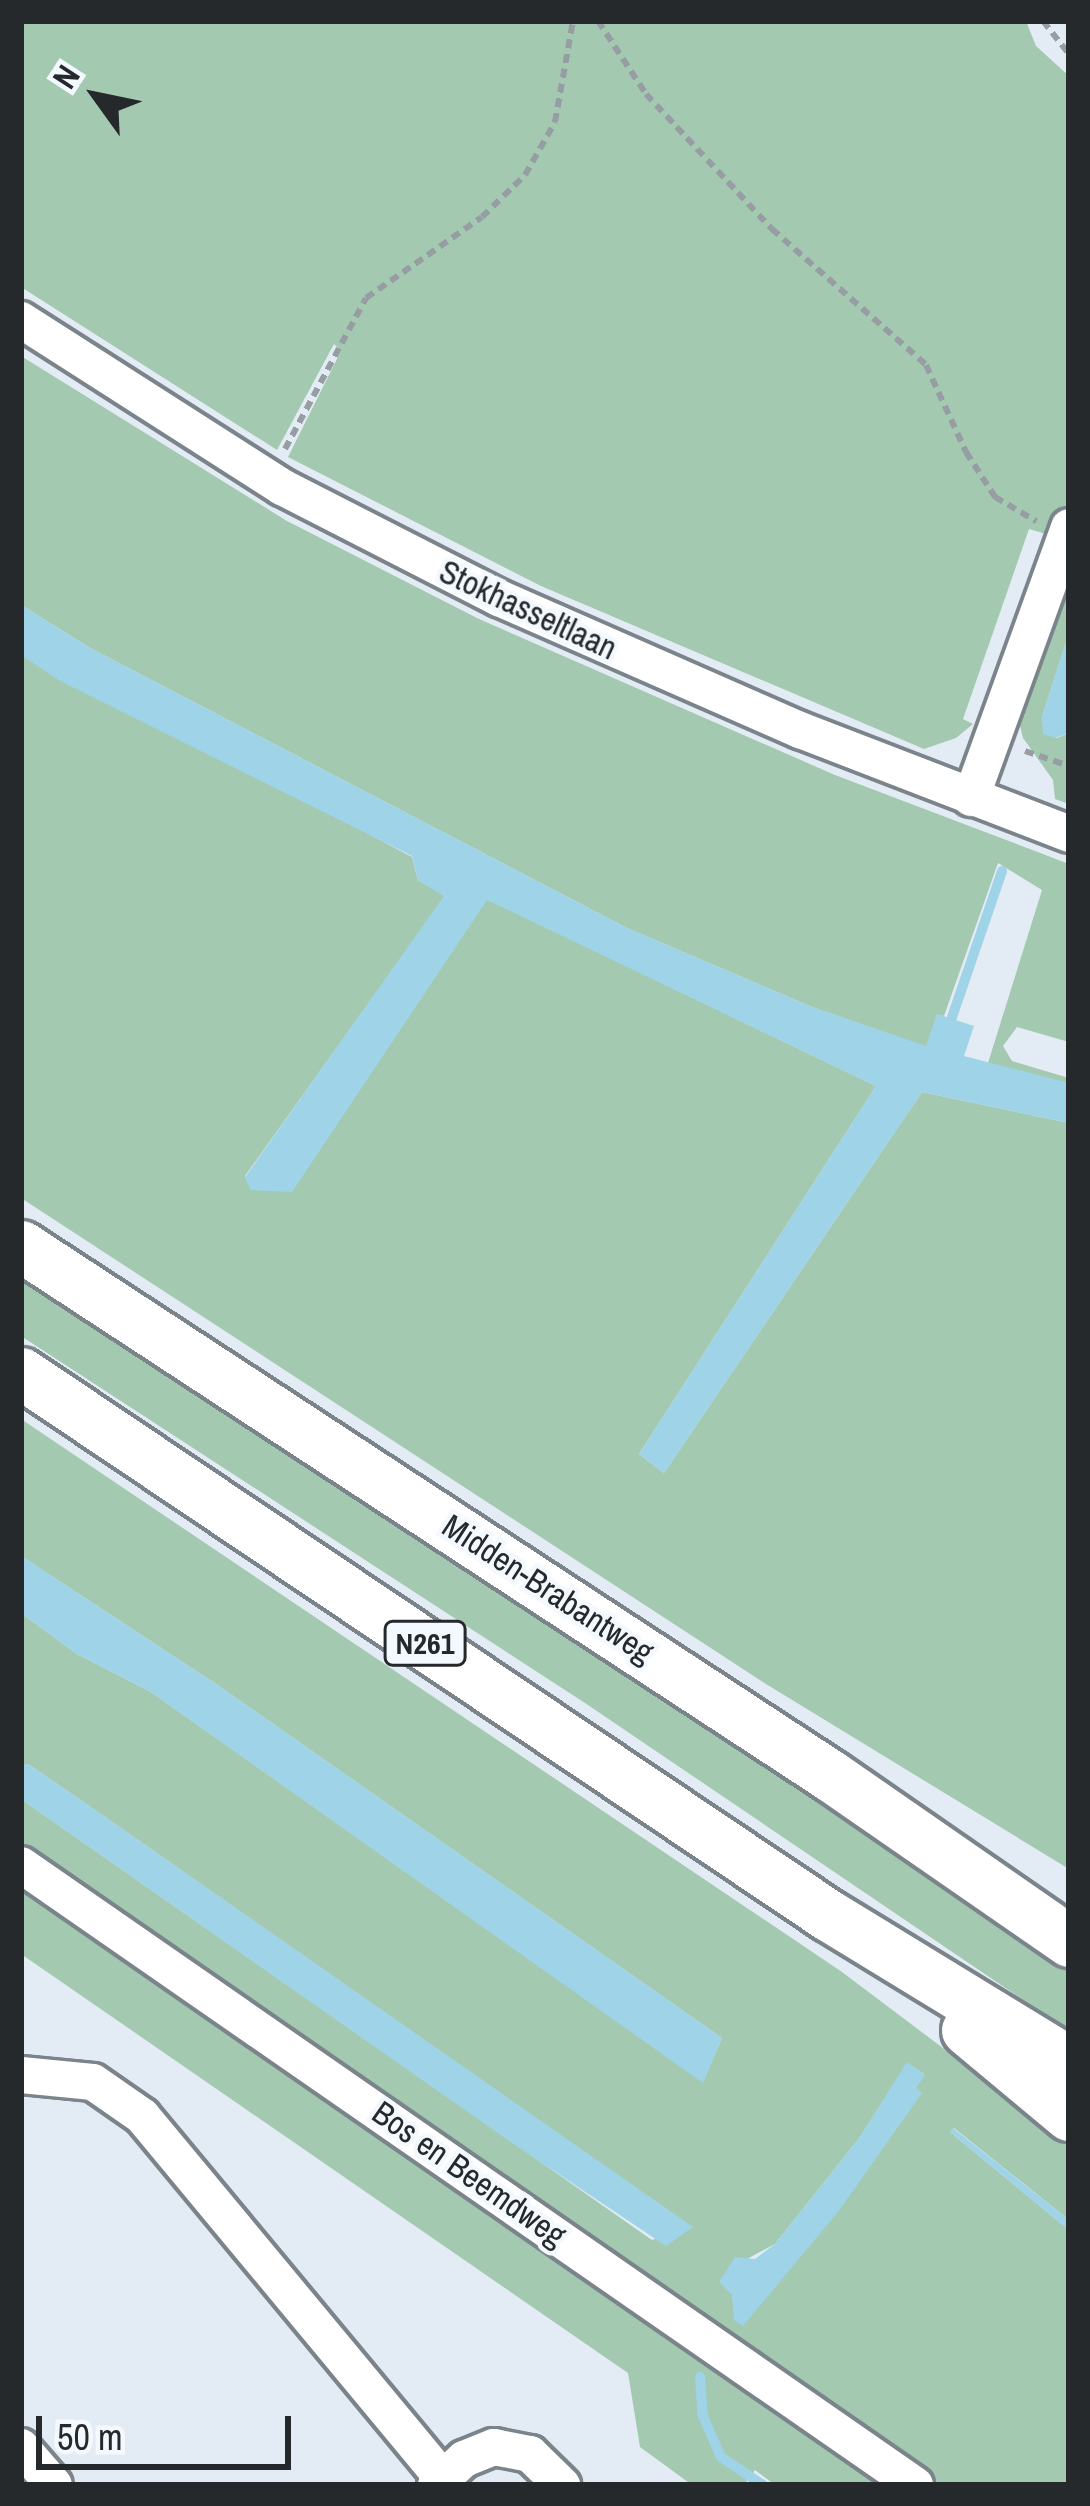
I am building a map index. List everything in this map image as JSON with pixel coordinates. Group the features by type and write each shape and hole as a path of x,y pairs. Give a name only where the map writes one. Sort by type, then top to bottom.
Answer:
{"highway":[{"name":"Midden-Brabantweg","path":"21,1246 890,1817 1069,1941"},
{"name":"N261","path":"21,1373 828,1915 1069,2115"},
{"path":"890,1817 1069,1902"},
{"path":"828,1915 1069,2062"}],"street":[{"name":"Stokhasseltlaan","path":"21,320 196,435 371,535 632,659 1069,834"},
{"path":"971,798 1068,530"},
{"name":"Bos en Beemdweg","path":"21,1865 915,2485"},
{"path":"21,2041 36,2074 113,2091 142,2116 439,2482 479,2450 513,2448 542,2462 562,2485"},
{"path":"21,2446 54,2485"}],"path":[{"path":"280,459 366,298 482,217 525,175 555,122 573,21"},
{"path":"598,21 646,94 772,229 926,365 966,452 995,497 1024,517 1068,530"},
{"path":"1043,21 1069,54"},
{"path":"993,740 1069,766"}],"green space":[{"path":"21,21 1026,21 1036,46 1069,76 1069,500 1056,537 1029,529 963,719 973,724 956,738 924,749 541,586 288,457 341,351 334,344 277,450 21,287"},
{"path":"21,356 287,521 479,619 835,775 1069,864 1069,1042 1017,1027 1003,1046 1012,1061 1069,1078 1069,1087 988,1063 1042,890 998,863 944,1016 937,1015 927,1047 812,1007 627,928 92,649 21,605"},
{"path":"1069,563 1069,633 1042,717 1044,731 1057,738 1069,733 1069,804 1055,799 1053,780 1023,738 1019,721"},
{"path":"21,650 412,857 418,880 445,896 245,1176 251,1190 292,1191 487,899 876,1086 639,1454 664,1473 922,1092 1069,1123 1069,1869 766,1684 21,1198"},
{"path":"21,1272 1069,1966 1069,2031 585,1703 21,1336"},
{"path":"21,1419 842,1972 1069,2143 1069,2220 954,2128 950,2132 1069,2230 1069,2485 924,2485 21,1854 21,1799 652,2240 692,2227 28,1764 21,1767 21,1613 77,1654 151,1692 703,2082 722,2038 216,1684 21,1556","holes":["907,2063 924,2074 915,2088 921,2093 747,2319 735,2314 732,2295 745,2260 775,2244 860,2137"]},
{"path":"21,1879 889,2485 775,2485 755,2470 744,2485 692,2485 640,2447 628,2373 21,1954"}],"water":[{"path":"21,605 92,649 627,928 812,1007 926,1046 937,1014 974,1026 964,1056 1069,1083 1069,1123 922,1092 664,1473 639,1454 876,1086 487,900 292,1192 251,1190 245,1177 444,896 418,880 412,856 60,681 21,655"},
{"path":"1069,633 1069,733 1055,738 1043,734 1042,717"},
{"path":"21,1556 216,1684 722,2038 703,2083 151,1692 77,1654 21,1613"},
{"path":"28,1764 693,2227 666,2246 518,2147 21,1799 21,1767"},
{"path":"907,2062 925,2075 916,2088 922,2093 838,2212 743,2326 734,2320 732,2295 719,2282 735,2257 755,2259 775,2244 860,2137"},
{"path":"953,2128 1069,2220 1069,2230 950,2132"}],"waterway":[{"path":"948,1029 1002,871"},
{"path":"700,2377 703,2416 721,2457 763,2485"}]}
